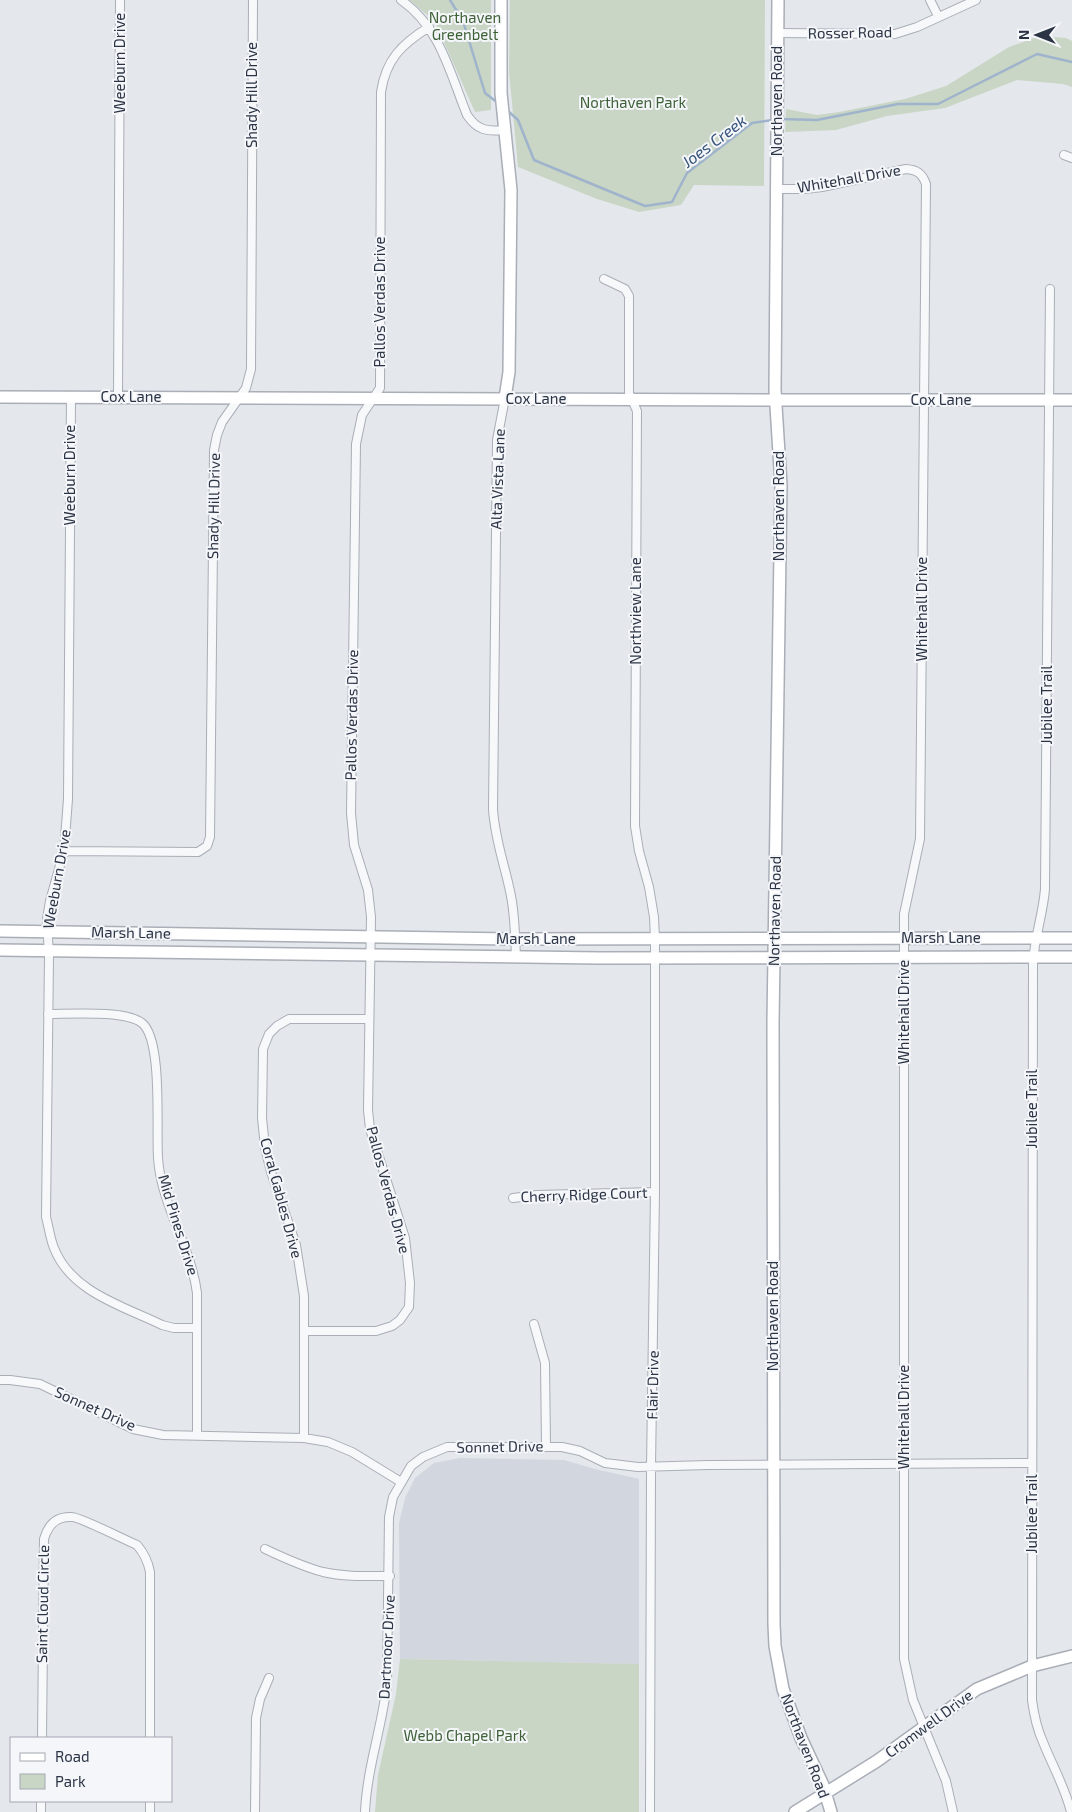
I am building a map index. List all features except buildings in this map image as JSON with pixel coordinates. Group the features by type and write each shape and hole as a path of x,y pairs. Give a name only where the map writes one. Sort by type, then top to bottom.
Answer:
{"street":[{"name":"Weeburn Drive","path":"118,397 120,0"},
{"name":"Shady Hill Drive","path":"64,851 198,852 207,846 210,837 214,459 217,435 222,422 246,388 251,369 253,0"},
{"path":"402,0 429,27 442,50 462,103 473,124 482,130 492,131 504,127"},
{"name":"Alta Vista Lane","path":"501,0 501,93 511,190 509,372 497,440 493,809 496,838 512,898 516,957"},
{"name":"Northaven Road","path":"778,0 776,400 781,485 774,939 773,1464 775,1646 783,1689 789,1708 817,1772 830,1812"},
{"path":"930,0 938,16"},
{"name":"Rosser Road","path":"777,33 895,34 917,27 976,0"},
{"name":"Pallos Verdas Drive","path":"304,1331 376,1331 392,1326 400,1320 409,1306 410,1282 405,1238 370,1129 368,1110 371,918 368,890 354,845 351,813 356,444 362,415 380,388 381,92 386,69 391,60 404,45 429,27"},
{"name":"Whitehall Drive","path":"777,189 822,187 906,169 915,170 924,178 926,184 920,839 915,868 906,900 904,938 904,1659 913,1700 946,1781 952,1812"},
{"name":"Northview Lane","path":"604,279 625,290 629,296 630,393 637,411 635,826 638,851 650,887 654,917 654,958"},
{"name":"Jubilee Trail","path":"1050,289 1045,889 1044,904 1035,939 1033,957 1032,1700 1042,1741 1060,1780 1070,1812"},
{"name":"Cox Lane","path":"0,397 1072,400"},
{"name":"Weeburn Drive","path":"71,397 68,799 64,851 50,901 47,932 46,1218 54,1249 80,1284 162,1325 174,1328 197,1328"},
{"name":"Marsh Lane","path":"0,931 515,939 1072,938"},
{"name":"Marsh Lane","path":"0,950 654,958 1072,957"},
{"name":"Flair Drive","path":"650,1812 651,1467 656,1192 654,958"},
{"name":"Mid Pines Drive","path":"48,1014 127,1015 142,1024 150,1033 155,1058 158,1159 163,1186 194,1273 197,1293 197,1435"},
{"name":"Coral Gables Drive","path":"304,1438 304,1296 296,1245 271,1172 265,1147 262,1118 263,1049 269,1034 277,1026 289,1019 369,1019"},
{"name":"Cherry Ridge Court","path":"513,1198 537,1194 656,1192"},
{"path":"534,1324 545,1362 546,1446"},
{"name":"Sonnet Drive","path":"0,1380 40,1384 133,1429 163,1434 304,1438 328,1442 352,1452 401,1482 411,1466 423,1457 447,1447 562,1446 580,1451 605,1462 632,1467 773,1464 1032,1463"},
{"name":"Dartmoor Drive","path":"365,1812 370,1769 385,1704 390,1576 389,1517 393,1497 401,1482"},
{"name":"Saint Cloud Circle","path":"42,1737 44,1539 47,1528 54,1521 73,1516 137,1545 148,1561 150,1572 150,1737"},
{"path":"265,1549 324,1572 390,1576"},
{"name":"Cromwell Drive","path":"795,1812 826,1795 877,1761 977,1689 1032,1666 1072,1656"},
{"path":"256,1812 256,1718 260,1699 270,1678"}],"shaded area":[{"path":"460,1458 564,1460 639,1479 639,1664 400,1659 399,1523 405,1498 415,1478 434,1463"}],"green space":[{"name":"Northaven Greenbelt","path":"410,0 491,0 491,110 475,112 435,22"},
{"name":"Northaven Park","path":"510,0 765,0 764,186 694,185 681,205 639,212 597,199 518,167 509,71"},
{"path":"1040,36 1066,38 1072,41 1072,87 1063,84 1017,80 945,108 887,116 836,130 785,132 786,109 817,115 905,99 946,86 1009,47"},
{"name":"Webb Chapel Park","path":"400,1659 639,1664 639,1812 375,1812 378,1775 396,1694"}],"waterway":[{"name":"Joes Creek","path":"450,0 463,21 485,93 498,103"},
{"name":"Joes Creek","path":"781,119 817,120 898,104 938,104 1037,54 1072,62"},
{"name":"Joes Creek","path":"508,111 518,120 534,160 645,206 672,202 687,173 752,123 773,120"}]}
